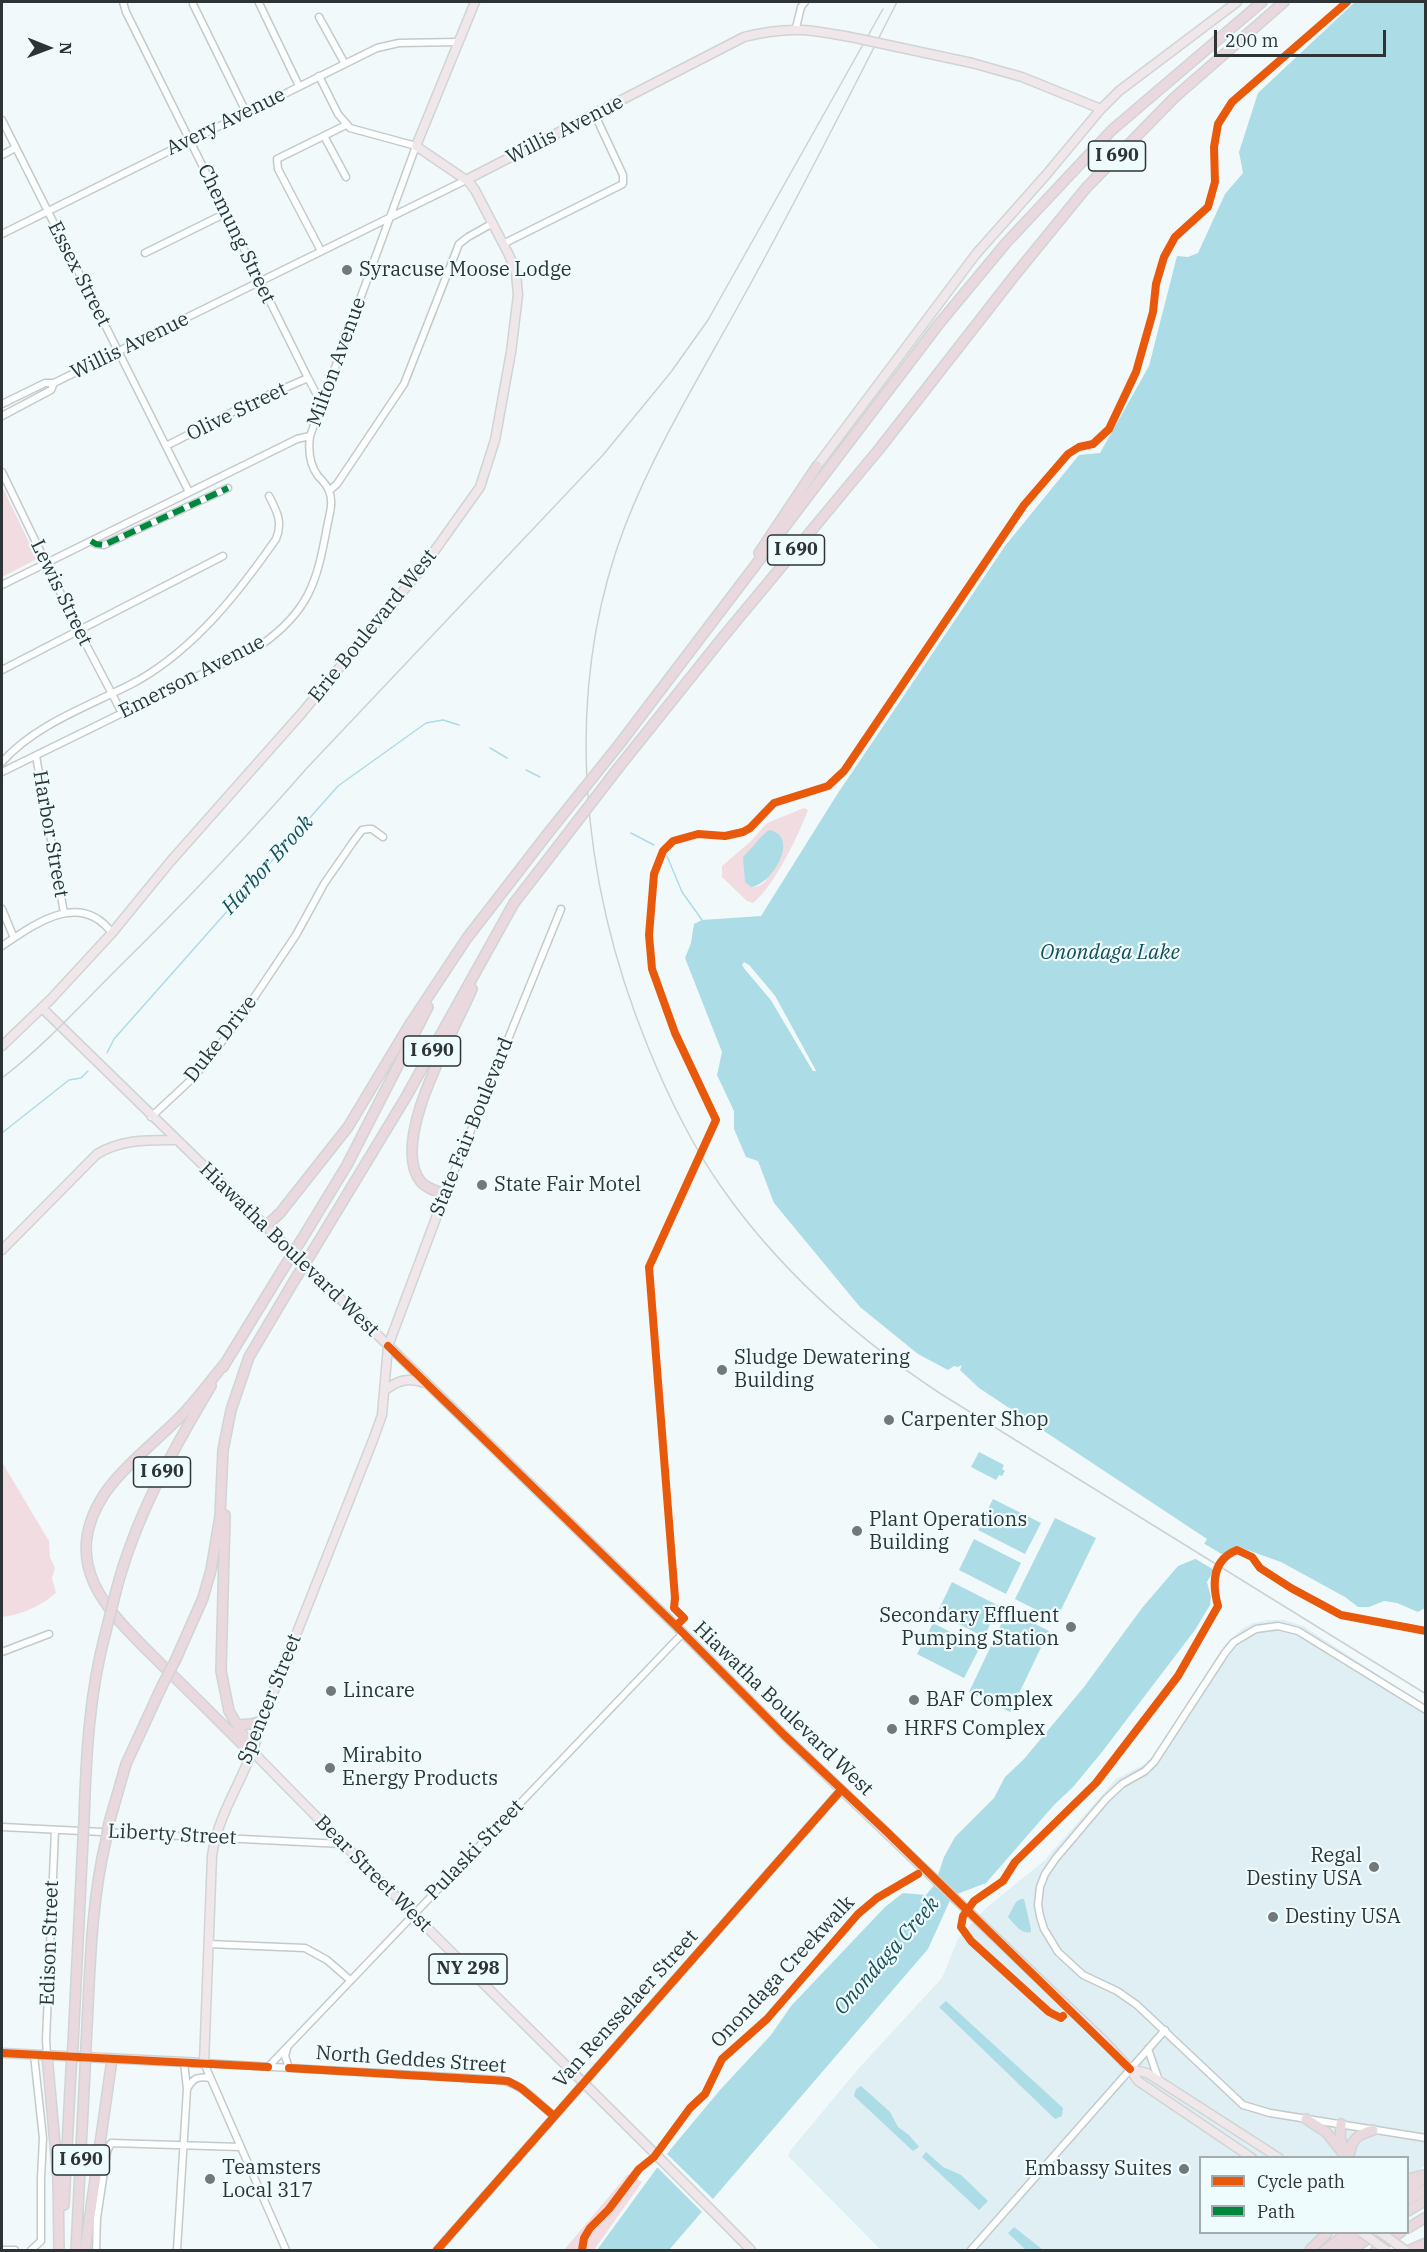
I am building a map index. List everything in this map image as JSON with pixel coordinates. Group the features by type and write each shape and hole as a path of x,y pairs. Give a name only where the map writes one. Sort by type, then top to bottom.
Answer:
{"highway":[{"name":"I 690","path":"60,2250 73,2045 88,1733 94,1686 116,1591 142,1517 162,1472 226,1362 347,1165 447,971 474,930 618,746 938,325 1006,243 1112,130 1262,2"},
{"name":"I 690","path":"76,2250 93,1917 99,1866 126,1764 203,1598 211,1570 220,1516 223,1450 227,1428 240,1381 257,1341 406,1098 514,903 619,767 723,637 880,448 1079,196 1175,97 1284,2"},
{"path":"740,586 769,534 817,466"},
{"path":"445,1194 427,1187 420,1181 415,1171 412,1147 415,1127 431,1078 490,944"},
{"path":"264,1227 280,1213 348,1126 410,1024 447,971"},
{"path":"226,1362 182,1415 106,1492 94,1512 90,1526 88,1562 97,1593 122,1625 243,1745 252,1751"},
{"path":"222,1481 225,1527 221,1671 229,1711 252,1751"},
{"path":"237,1725 262,1721"},
{"path":"47,2055 58,2178 60,2250"},
{"path":"85,2250 112,2059"},
{"path":"1306,2119 1326,2132 1349,2156"},
{"path":"1343,2125 1349,2156"},
{"path":"1349,2156 1354,2139 1360,2134 1373,2130"},
{"path":"1409,2179 1425,2176"},
{"path":"1409,2188 1425,2176"},
{"path":"1409,2199 1425,2189"},
{"path":"1409,2210 1425,2200"},
{"path":"1409,2227 1425,2217"},
{"path":"1310,2250 1326,2234"},
{"path":"1325,2250 1345,2234"},
{"path":"1338,2250 1358,2234"},
{"path":"1352,2250 1376,2234"},
{"path":"1376,2250 1398,2234"},
{"path":"1410,2250 1425,2243"}],"main road":[{"name":"Milton Avenue","path":"416,146 475,2"},
{"path":"817,466 976,254 1101,108 1119,90 1237,2"},
{"name":"Willis Avenue","path":"466,180 744,38 796,28 826,32 972,63 1022,77 1101,108"},
{"name":"Erie Boulevard West","path":"2,1046 42,1008 112,933 177,854 365,638 423,567 480,488 495,441 517,313 516,273 475,190 466,180 416,146"},
{"name":"Hiawatha Boulevard West","path":"42,1008 841,1790 1130,2069 1138,2081 1250,2156"},
{"path":"2,1250 98,1154 129,1141 175,1140"},
{"name":"State Fair Boulevard","path":"388,1346 445,1194"},
{"name":"Spencer Street","path":"204,2063 212,1856 216,1837 252,1751 382,1415 388,1346"},
{"path":"385,1390 404,1379 418,1380 427,1384"},
{"name":"Bear Street West","path":"252,1751 342,1844 751,2250"},
{"name":"North Geddes Street","path":"2,2053 204,2063"},
{"name":"Hiawatha Boulevard West","path":"1130,2069 1147,2073 1277,2156"},
{"path":"1364,2234 1386,2250"},
{"path":"1382,2234 1404,2250"}],"street":[{"name":"Chemung Street","path":"123,2 308,378 316,393 323,398"},
{"path":"796,28 801,7 805,2"},
{"path":"259,3 299,86"},
{"path":"194,4 246,112"},
{"path":"319,17 345,64"},
{"name":"Avery Avenue","path":"2,234 384,45 458,42"},
{"path":"319,76 346,125 355,131 416,146"},
{"path":"503,244 624,182 614,153 595,115"},
{"name":"Essex Street","path":"2,120 189,492"},
{"path":"321,251 277,164 279,156 346,125"},
{"path":"324,136 346,177"},
{"name":"Milton Avenue","path":"2,585 297,439 310,436 416,146"},
{"path":"2,155 15,148"},
{"name":"Willis Avenue","path":"2,404 45,383 54,383 466,180"},
{"path":"145,253 226,213"},
{"path":"310,436 311,465 329,491 337,484 404,384 459,244 493,223"},
{"name":"Olive Street","path":"166,446 250,403 308,378"},
{"name":"Willis Avenue","path":"2,416 51,390 54,383"},
{"name":"Lewis Street","path":"2,472 79,631 122,713"},
{"path":"91,541 104,545 228,488"},
{"name":"Emerson Avenue","path":"2,772 261,645 277,634 309,596 319,568 331,504 329,491"},
{"path":"2,762 30,738 56,721 139,680 172,659 239,589 278,535 279,517 269,496"},
{"path":"2,670 223,556"},
{"name":"Harbor Street","path":"36,756 64,913"},
{"name":"Duke Drive","path":"152,1117 194,1077 223,1042 283,954 324,884 362,830 372,829 382,837"},
{"path":"2,909 14,938"},
{"name":"State Fair Boulevard","path":"445,1194 561,909"},
{"path":"2,946 64,913 77,911 98,918 112,933"},
{"path":"1425,1710 1298,1631 1278,1626 1256,1629 1234,1642 1225,1653 1154,1762 1122,1784 1106,1799 1056,1857 1042,1882 1038,1905 1044,1929 1068,1963 1083,1975 1128,1997 1243,2105 1306,2119 1425,2138"},
{"path":"2,1652 49,1634"},
{"name":"Pulaski Street","path":"268,2067 682,1634"},
{"name":"Van Rensselaer Street","path":"437,2250 841,1790"},
{"name":"Liberty Street","path":"2,1827 342,1844"},
{"name":"Edison Street","path":"47,2055 55,1830"},
{"path":"208,1944 305,1948 327,1959 350,1980"},
{"path":"971,2250 1165,2030"},
{"path":"288,2046 285,2056 290,2068"},
{"path":"1148,2049 1159,2081"},
{"path":"31,2250 40,2242 42,2232 43,2122 34,2055"},
{"path":"177,2250 187,2089 184,2062"},
{"path":"204,2063 286,2250"},
{"name":"North Geddes Street","path":"204,2063 508,2081 521,2088 554,2116"},
{"path":"187,2089 191,2081 197,2078 210,2078"},
{"path":"96,2250 97,2218 107,2152 111,2143 240,2147"},
{"path":"2,2250 15,2250"}],"shaded area":[{"path":"2,486 37,559 2,577"},
{"path":"804,808 808,810 777,873 753,903 747,901 722,877 722,866 751,841 767,823","holes":["753,849 766,881 759,886 751,887 743,857"]},
{"path":"2,1462 49,1541 50,1557 55,1568 52,1578 56,1593 31,1609 2,1617"},
{"path":"1284,1620 1303,1626 1425,1705 1425,2165 1409,2176 1409,2156 1199,2156 1199,2234 1333,2234 1312,2250 881,2250 788,2156 790,2151 859,2068 942,1978 958,1939 986,1908 1044,1861 1116,1779 1145,1764 1154,1755 1225,1644 1242,1629 1253,1623"},
{"path":"628,2174 642,2182 594,2250 564,2250"}],"water":[{"name":"Onondaga Lake","path":"1355,2 1425,2 1425,1608 1418,1612 1397,1603 1384,1601 1369,1607 1358,1607 1345,1597 1281,1562 1239,1547 1223,1554 1207,1582 1211,1597 1210,1605 1195,1630 1102,1752 986,1883 952,1896 928,1949 669,2250 597,2250 670,2150 720,2090 771,2035 791,2006 885,1907 903,1893 926,1895 935,1884 944,1857 955,1837 994,1798 1005,1777 1024,1759 1084,1687 1142,1608 1178,1566 1195,1559 1207,1539 979,1388 960,1370 962,1365 948,1370 918,1354 860,1307 774,1203 758,1161 746,1157 734,1129 734,1111 717,1075 722,1052 685,958 691,943 694,924 702,920 761,916 838,793 1005,546 1079,455 1100,453 1149,366 1177,256 1188,257 1198,253 1225,194 1243,173 1239,152 1258,93","holes":["749,965 775,996 816,1071 813,1071 771,1000 744,968"]},
{"path":"769,830 778,834 783,841 780,860 767,878 751,887 745,882 743,857"},
{"path":"979,1452 1004,1465 1002,1469 1005,1471 1002,1476 999,1475 996,1480 971,1467"},
{"path":"993,1499 1041,1523 1025,1554 978,1530"},
{"path":"1055,1518 1096,1538 1056,1620 1015,1599"},
{"path":"974,1539 1021,1563 1006,1594 959,1570"},
{"path":"952,1582 999,1606 984,1637 937,1613"},
{"path":"1008,1610 1049,1631 1010,1712 969,1692"},
{"path":"933,1623 980,1647 964,1678 917,1654"},
{"path":"1024,1899 1031,1932 1024,1932 1008,1917 1016,1902"},
{"path":"946,2001 1063,2108 1062,2116 1055,2119 939,2007"},
{"path":"861,2086 890,2112 898,2127 919,2147 913,2151 854,2096 856,2089"},
{"path":"926,2152 943,2167 961,2175 988,2201 979,2210 922,2157"},
{"path":"1014,2227 1043,2250 1026,2250 1008,2233"}],"pier":[{"path":"744,962 775,996 816,1071 813,1071 771,1000 742,965"},
{"path":"1203,1543 1225,1556 1216,1571 1194,1558"},
{"path":"665,2152 715,2201 703,2213 655,2165"}],"waterway":[{"name":"Harbor Brook","path":"107,1053 114,1039 338,786 426,723 443,720 459,725"},
{"name":"Harbor Brook","path":"490,748 507,758"},
{"name":"Harbor Brook","path":"526,770 540,777"},
{"name":"Harbor Brook","path":"631,833 654,845"},
{"name":"Harbor Brook","path":"667,856 682,892 702,920"},
{"name":"Harbor Brook","path":"2,1133 69,1080 81,1078 88,1071"}],"railway":[{"path":"897,2 785,220 651,466 625,526 605,590 592,655 586,721 587,788 594,854 607,920 625,984 664,1084 700,1154 745,1219 769,1248 822,1302 879,1350 941,1394 1426,1694"},
{"path":"2,1078 62,1025 190,895 603,455 671,372 708,320 883,9"}],"marked path":[{"path":"91,541 104,545 228,488"}],"cycle path":[{"path":"676,1626 684,1618 674,1608 649,1267 716,1120 675,1033 652,969 649,935 654,874 663,851 673,841 698,834 725,836 743,832 750,828 774,803 828,786 844,771 1024,505 1068,454 1079,447 1093,444 1109,429 1136,372 1153,312 1156,284 1164,257 1175,237 1208,207 1215,182 1214,147 1218,124 1232,102 1347,2"},
{"path":"388,1346 676,1626 784,1735 1130,2069"},
{"path":"1063,2016 1061,2018 1049,2012 971,1941 961,1927 963,1916 974,1901 1003,1881 1015,1862 1096,1783 1178,1676 1218,1606 1215,1581 1218,1566 1223,1560 1237,1550 1252,1557 1260,1568 1291,1588 1341,1615 1426,1631"},
{"path":"437,2250 841,1790"},
{"name":"Onondaga Creekwalk","path":"582,2250 584,2238 590,2228 609,2209 639,2169 654,2157 690,2108 705,2094 722,2059 767,2019 858,1914 877,1898 918,1874"},
{"path":"2,2053 268,2067"},
{"path":"289,2068 508,2081 521,2088 554,2116"}],"place":[{"name":"Syracuse Moose Lodge","path":"347,270"},
{"name":"State Fair Motel","path":"482,1185"},
{"name":"Sludge Dewatering Building","path":"722,1370"},
{"name":"Carpenter Shop","path":"889,1420"},
{"name":"Plant Operations Building","path":"857,1531"},
{"name":"Secondary Effluent Pumping Station","path":"1071,1627"},
{"name":"Lincare","path":"331,1691"},
{"name":"BAF Complex","path":"914,1700"},
{"name":"HRFS Complex","path":"892,1729"},
{"name":"Mirabito Energy Products","path":"330,1768"},
{"name":"Regal Destiny USA","path":"1374,1867"},
{"name":"Destiny USA","path":"1273,1917"},
{"name":"Embassy Suites","path":"1184,2169"},
{"name":"Teamsters Local 317","path":"210,2179"}],"water label":[{"name":"Onondaga Creek","path":"887,1956"}]}
